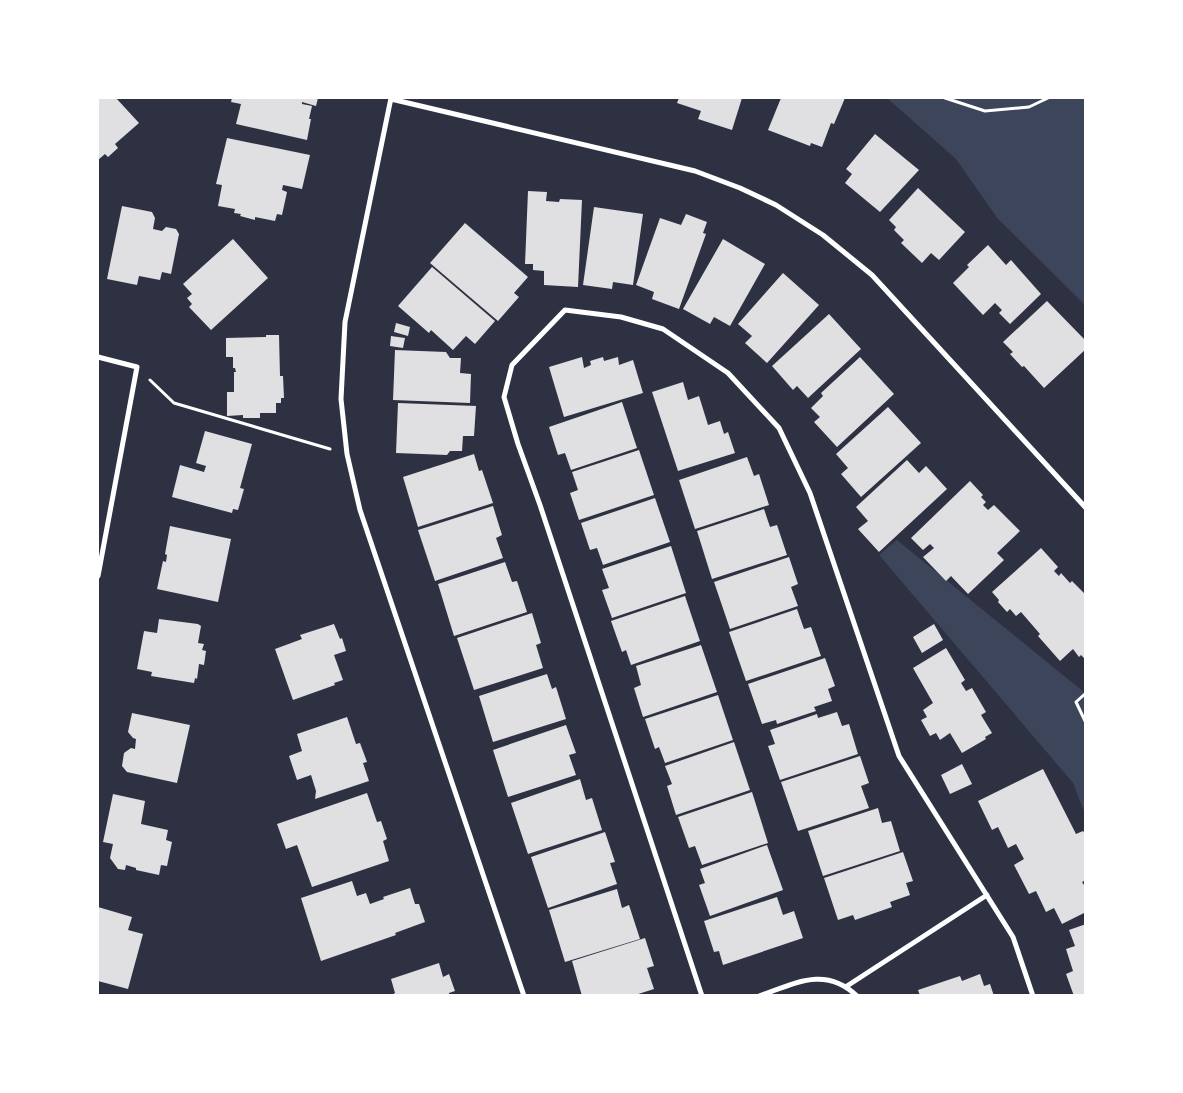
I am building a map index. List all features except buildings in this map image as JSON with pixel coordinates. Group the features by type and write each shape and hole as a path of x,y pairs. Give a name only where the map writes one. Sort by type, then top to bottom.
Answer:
{"street":[{"path":"524,996 360,510 347,454 341,399 344,322 391,98 695,172 740,188 776,205 823,235 872,275 1086,508"},
{"path":"702,996 504,397 512,365 565,310 621,317 663,329 728,373 779,428 810,493 899,756 1013,937 1033,996"},
{"path":"98,357 137,367 98,576"},
{"path":"847,986 987,895"},
{"path":"759,996 809,978 829,978 847,986 857,996"}],"path":[{"path":"944,98 986,112 1029,107 1048,98"},
{"path":"137,367 174,403 347,454"},
{"path":"1086,693 1076,702 1086,724"}],"shaded area":[{"path":"887,98 1085,98 1085,305 998,219 956,159"},
{"path":"897,540 1085,693 1085,814 1073,783 879,555"}]}
